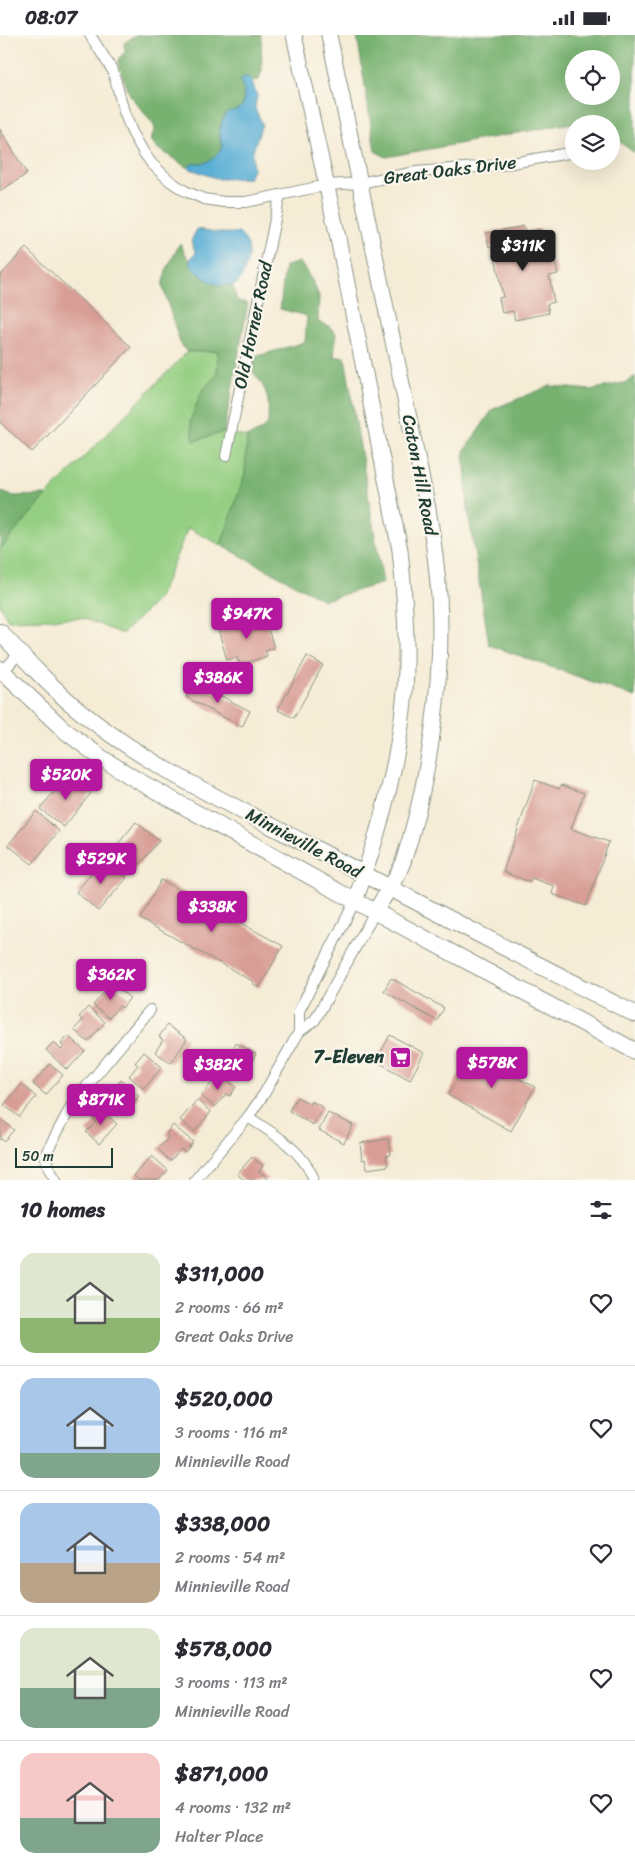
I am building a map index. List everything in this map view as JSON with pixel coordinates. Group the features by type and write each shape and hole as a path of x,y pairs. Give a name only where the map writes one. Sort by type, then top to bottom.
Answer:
{"main road":[{"name":"Caton Hill Road","path":"294,35 327,185 400,550 405,594 406,647 402,715 396,756 385,802 355,901"},
{"name":"Caton Hill Road","path":"329,35 428,509 435,553 439,598 439,651 436,696 428,759 418,808 402,863 375,912"},
{"name":"Minnieville Road","path":"0,632 19,653 76,707 143,754 205,790 364,875 635,1015"},
{"name":"Minnieville Road","path":"1,672 59,725 100,757 158,793 635,1051"}],"street":[{"name":"Great Oaks Drive","path":"90,35 114,75 124,112 135,137 152,164 170,181 190,194 204,199 246,201 327,185 359,183 404,174 482,168 565,154"},
{"name":"Old Horner Road","path":"226,456 280,195"},
{"path":"1,672 19,653"},
{"path":"299,1032 299,1011 355,901"},
{"path":"195,1180 248,1117 264,1094 299,1032 315,1020 375,912"},
{"path":"56,1180 49,1169 46,1155 73,1103 150,1010"},
{"path":"248,1117 300,1154 312,1177"}],"green space":[{"path":"137,35 261,35 262,70 259,80 252,81 248,77 244,91 243,106 227,112 219,138 223,145 214,158 202,163 192,164 188,168 157,148 151,140 155,127 130,95 118,64 119,58 125,52 124,43"},
{"path":"357,35 635,35 635,153 620,142 620,115 565,115 565,124 386,157 375,151"},
{"path":"180,243 200,274 214,283 222,285 232,284 237,301 248,303 224,432 194,441 190,421 202,391 217,375 218,351 187,352 181,346 162,285 166,271"},
{"path":"300,262 313,282 319,296 318,322 329,326 336,333 334,357 345,357 383,583 324,600 221,545 245,474 247,437 260,431 268,423 267,396 253,372 254,357 305,342 307,316 280,309 285,266"},
{"path":"218,351 217,375 202,391 194,441 224,432 247,437 245,474 221,545 188,528 159,598 122,634 83,618 8,620 0,605 0,549 47,495 187,352"},
{"path":"635,376 635,697 489,645 468,511 464,451 493,409 550,386 590,390 628,382"},
{"path":"0,491 12,496 47,495 0,549"}],"water":[{"path":"243,77 248,77 252,81 257,96 255,108 262,124 252,154 253,169 249,178 218,179 188,168 192,164 211,160 217,155 223,145 220,137 220,128 227,112 236,110 243,105 244,91 240,80"},
{"path":"197,229 223,233 239,233 247,242 249,250 248,260 237,284 217,285 193,268 190,259 196,253 191,241"}],"building":[{"path":"0,129 27,174 0,191"},
{"path":"524,226 525,232 540,229 547,264 555,262 558,274 549,276 554,302 547,304 549,313 515,320 513,311 502,313 499,298 503,297 493,246 489,247 486,233"},
{"path":"26,248 131,347 32,452 0,422 0,276"},
{"path":"264,615 274,648 265,651 267,656 240,665 237,657 227,660 218,629"},
{"path":"307,656 323,665 294,718 278,710"},
{"path":"194,682 250,711 242,727 186,697"},
{"path":"68,774 91,793 64,827 40,809"},
{"path":"535,780 559,789 561,785 584,793 571,829 609,842 586,906 552,894 554,886 531,878 530,882 503,872"},
{"path":"36,811 59,831 32,864 8,845"},
{"path":"136,822 159,841 130,875 108,856"},
{"path":"104,858 127,878 98,911 76,892"},
{"path":"161,880 283,946 259,988 253,984 254,982 140,919"},
{"name":"7-Eleven","path":"391,978 444,1008 437,1021 384,991"},
{"path":"112,983 130,998 122,1008 119,1006 109,1018 93,1005"},
{"path":"88,1007 105,1022 88,1042 74,1030 83,1020 79,1017"},
{"path":"167,1025 187,1039 171,1063 155,1052 163,1040 159,1037"},
{"name":"7-Eleven","path":"390,1035 424,1053 410,1080 376,1061"},
{"path":"68,1036 85,1051 67,1070 46,1050 54,1042 61,1050 64,1047 61,1044"},
{"path":"236,1043 256,1054 250,1066 246,1064 239,1076 223,1068"},
{"path":"473,1050 491,1060 495,1054 519,1067 514,1076 535,1087 511,1131 448,1095"},
{"path":"144,1052 162,1067 144,1089 129,1076 138,1065 135,1063"},
{"path":"50,1064 63,1075 46,1095 33,1084"},
{"path":"219,1074 236,1087 230,1096 226,1094 215,1107 201,1096"},
{"path":"121,1080 139,1096 121,1115 108,1103 116,1095 111,1090"},
{"path":"22,1084 36,1097 19,1117 4,1105"},
{"path":"297,1097 310,1104 311,1101 323,1107 313,1125 289,1111"},
{"path":"197,1100 211,1112 194,1132 180,1120"},
{"path":"99,1108 117,1124 99,1144 86,1132 96,1122 91,1117"},
{"path":"328,1113 353,1125 344,1143 319,1130"},
{"path":"0,1118 14,1130 4,1141 0,1140"},
{"path":"173,1125 193,1142 185,1152 181,1149 170,1161 158,1149 169,1137 166,1134"},
{"path":"388,1139 391,1155 386,1156 388,1166 367,1169 365,1159 362,1160 360,1143"},
{"path":"152,1156 168,1170 159,1180 138,1180 134,1176"},
{"path":"252,1157 263,1166 259,1171 269,1180 244,1180 237,1174"}],"place":[{"name":"7-Eleven","path":"400,1057"}]}
